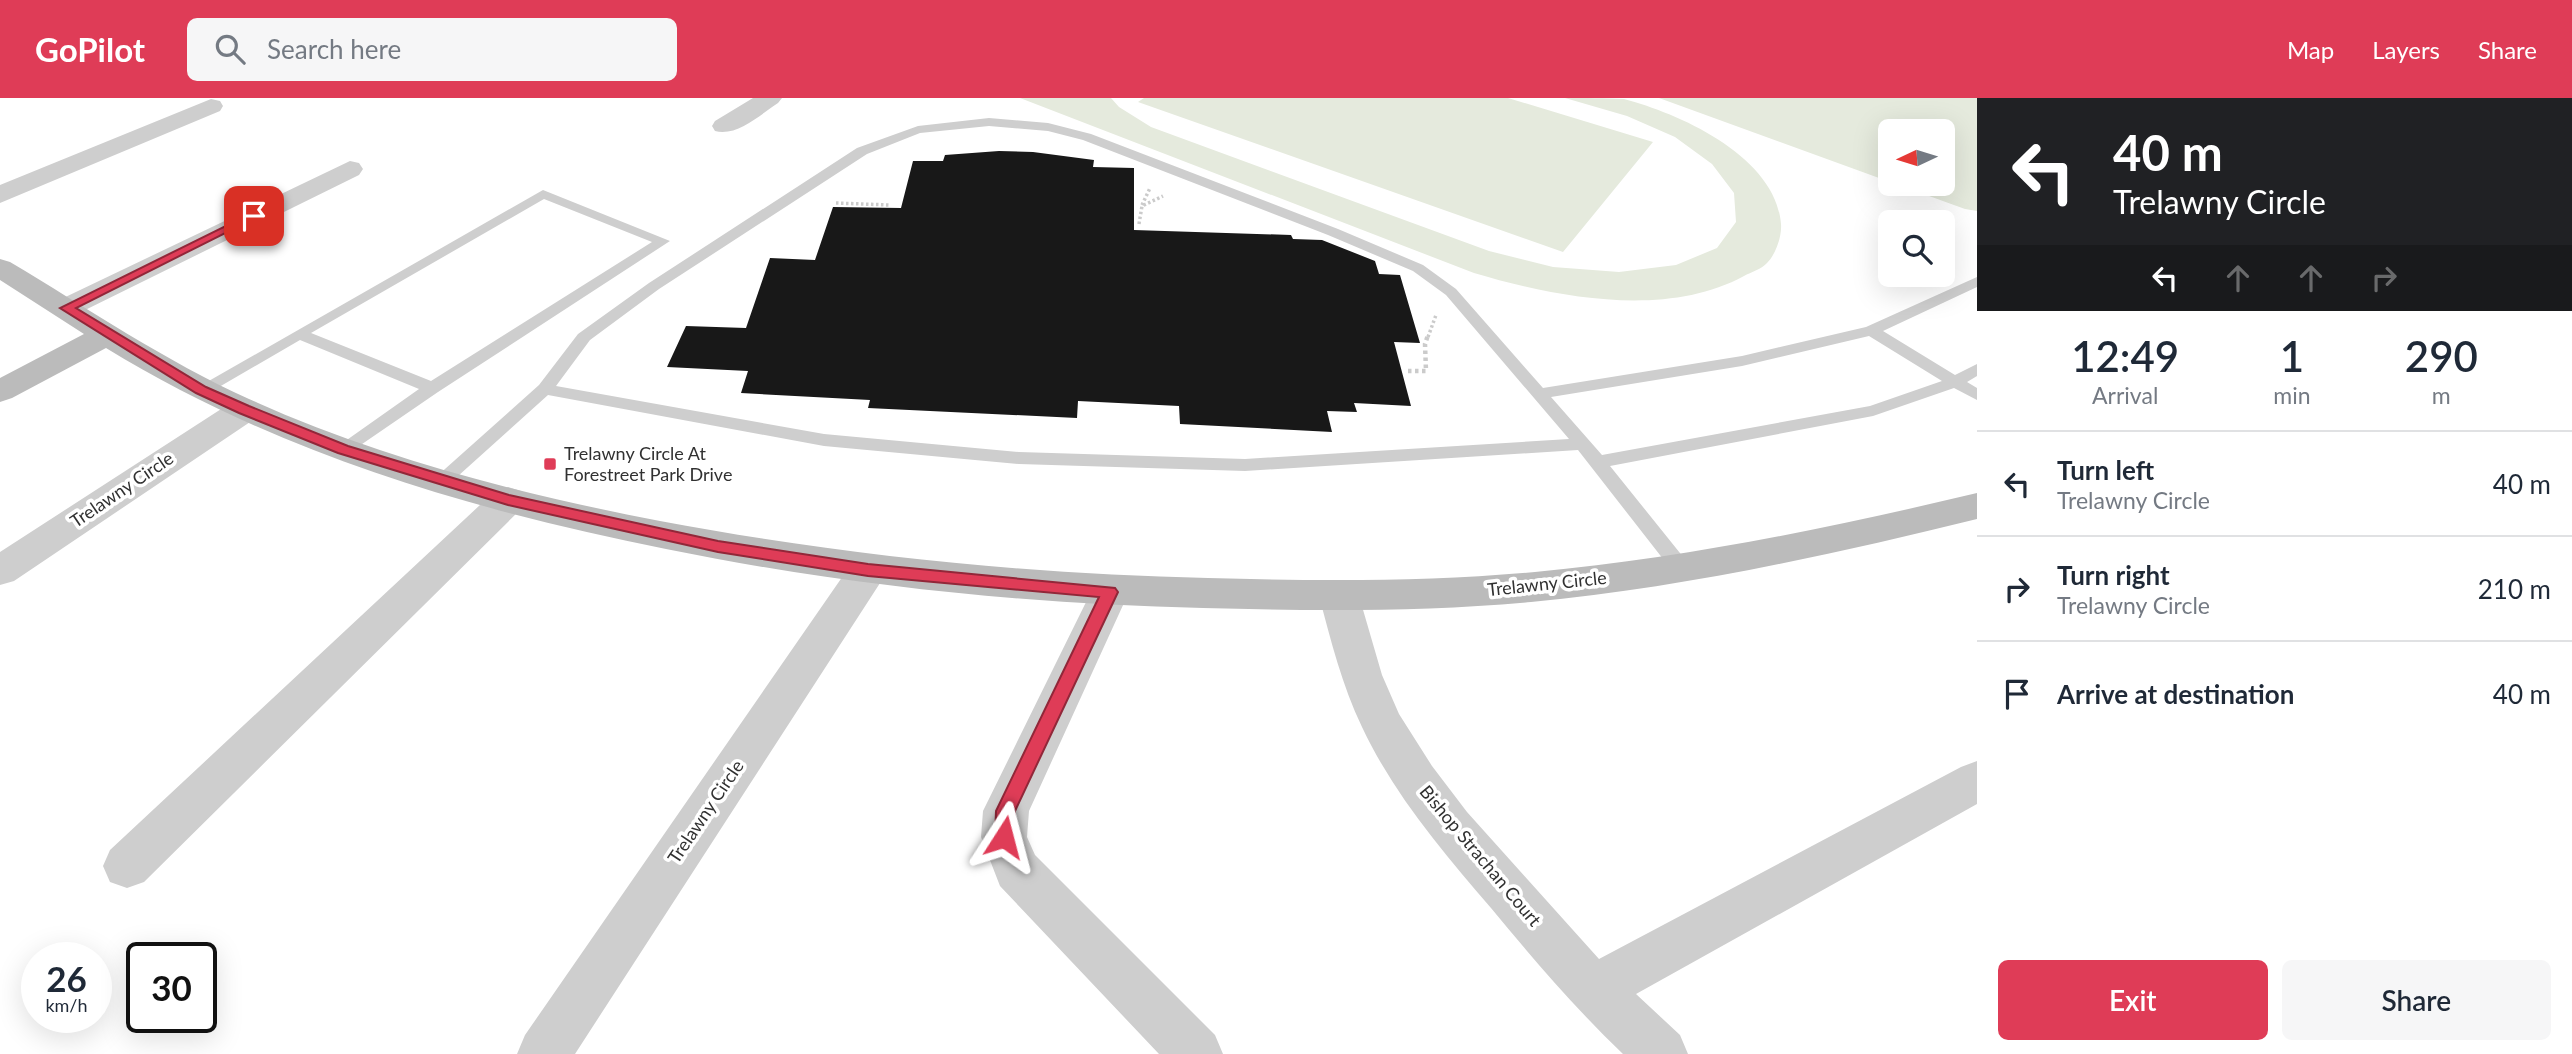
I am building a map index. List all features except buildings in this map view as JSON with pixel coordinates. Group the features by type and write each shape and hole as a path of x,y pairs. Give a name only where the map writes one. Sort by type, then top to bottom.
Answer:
{"street":[{"path":"724,126 770,98"},
{"path":"0,195 211,106"},
{"path":"66,308 350,169"},
{"name":"Trelawny Circle","path":"0,268 201,390 343,449 508,500 718,547 868,570 1110,592 1339,596 1516,589 1681,568 1847,536 1977,506"},
{"path":"0,391 108,334"},
{"name":"Trelawny Circle","path":"0,571 244,410"},
{"path":"127,866 508,500"},
{"name":"Trelawny Circle","path":"544,1054 868,570"},
{"path":"1110,592 1006,811 1004,837 1017,870 1196,1054"},
{"name":"Bishop Strachan Court","path":"1339,596 1361,675 1382,724 1416,780 1451,827 1593,990 1661,1054"},
{"path":"1593,990 1977,781"}],"lane":[{"path":"442,481 545,389 583,337 654,286 817,179 862,151 918,130 989,122 1068,131 1333,232 1418,268 1451,292 1583,444 1681,568"},
{"path":"201,390 543,194 663,241 432,388 343,449"},
{"path":"1540,394 1742,361 1871,331 1977,281"},
{"path":"1871,331 1977,395"},
{"path":"299,334 432,388"},
{"path":"1598,462 1874,411 1956,381 1977,369"},
{"path":"545,389 824,440 1019,458 1245,465 1583,444"}],"path":[{"path":"1408,370 1426,371 1424,344 1439,307 1439,283"}],"shaded area":[{"path":"1020,98 1111,98 1119,107 1151,127 1489,251 1553,267 1619,272 1676,265 1717,248 1736,222 1734,193 1712,164 1675,137 1627,116 1565,98 1624,99 1672,115 1697,127 1744,159 1762,178 1775,200 1781,224 1778,245 1762,267 1713,289 1680,297 1610,300 1539,290 1474,273"},
{"path":"1144,98 1508,98 1653,142 1563,252 1138,102"},
{"path":"1659,98 1977,98 1977,211 1929,196 1955,196 1955,119 1878,119 1878,178"}],"place":[{"name":"Trelawny Circle At Forestreet Park Drive","path":"550,464"}],"route":[{"path":"254,216 66,308 201,390 244,410 343,449 508,500 718,547 868,570 987,583 1110,592 1006,811 1004,837"}]}
